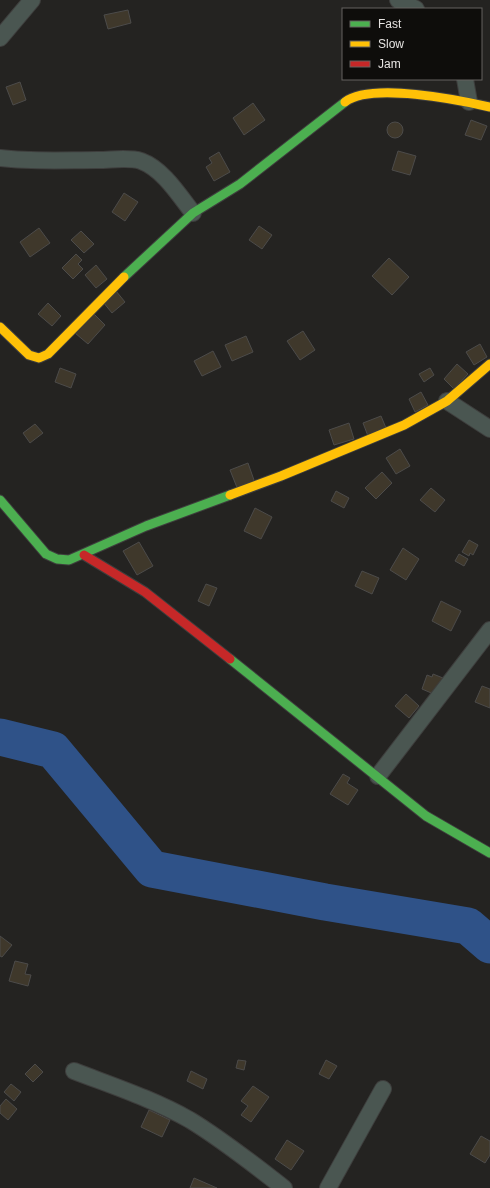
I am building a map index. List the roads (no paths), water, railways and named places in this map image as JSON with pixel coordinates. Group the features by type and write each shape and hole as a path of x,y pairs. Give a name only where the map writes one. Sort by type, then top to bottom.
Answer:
{"street":[{"path":"0,38 32,0"},
{"path":"398,0 414,8"},
{"path":"465,80 469,102"},
{"path":"0,327 28,355 39,358 48,354 114,287 193,213 240,184 349,99 366,94 400,92 469,102 490,107"},
{"path":"0,158 52,161 127,159 141,161 151,166 169,183 193,213"},
{"path":"0,500 46,554 57,559 69,560 84,555 146,526 281,476 404,425 447,401 490,364"},
{"path":"447,401 490,429"},
{"path":"84,555 146,592 378,776 426,816 490,853"},
{"path":"378,776 490,630"},
{"path":"74,1071 147,1099 189,1120 222,1141 284,1188"},
{"path":"328,1188 383,1089"}],"waterway":[{"path":"0,737 53,750 152,869 325,902 468,926 490,945"}]}
